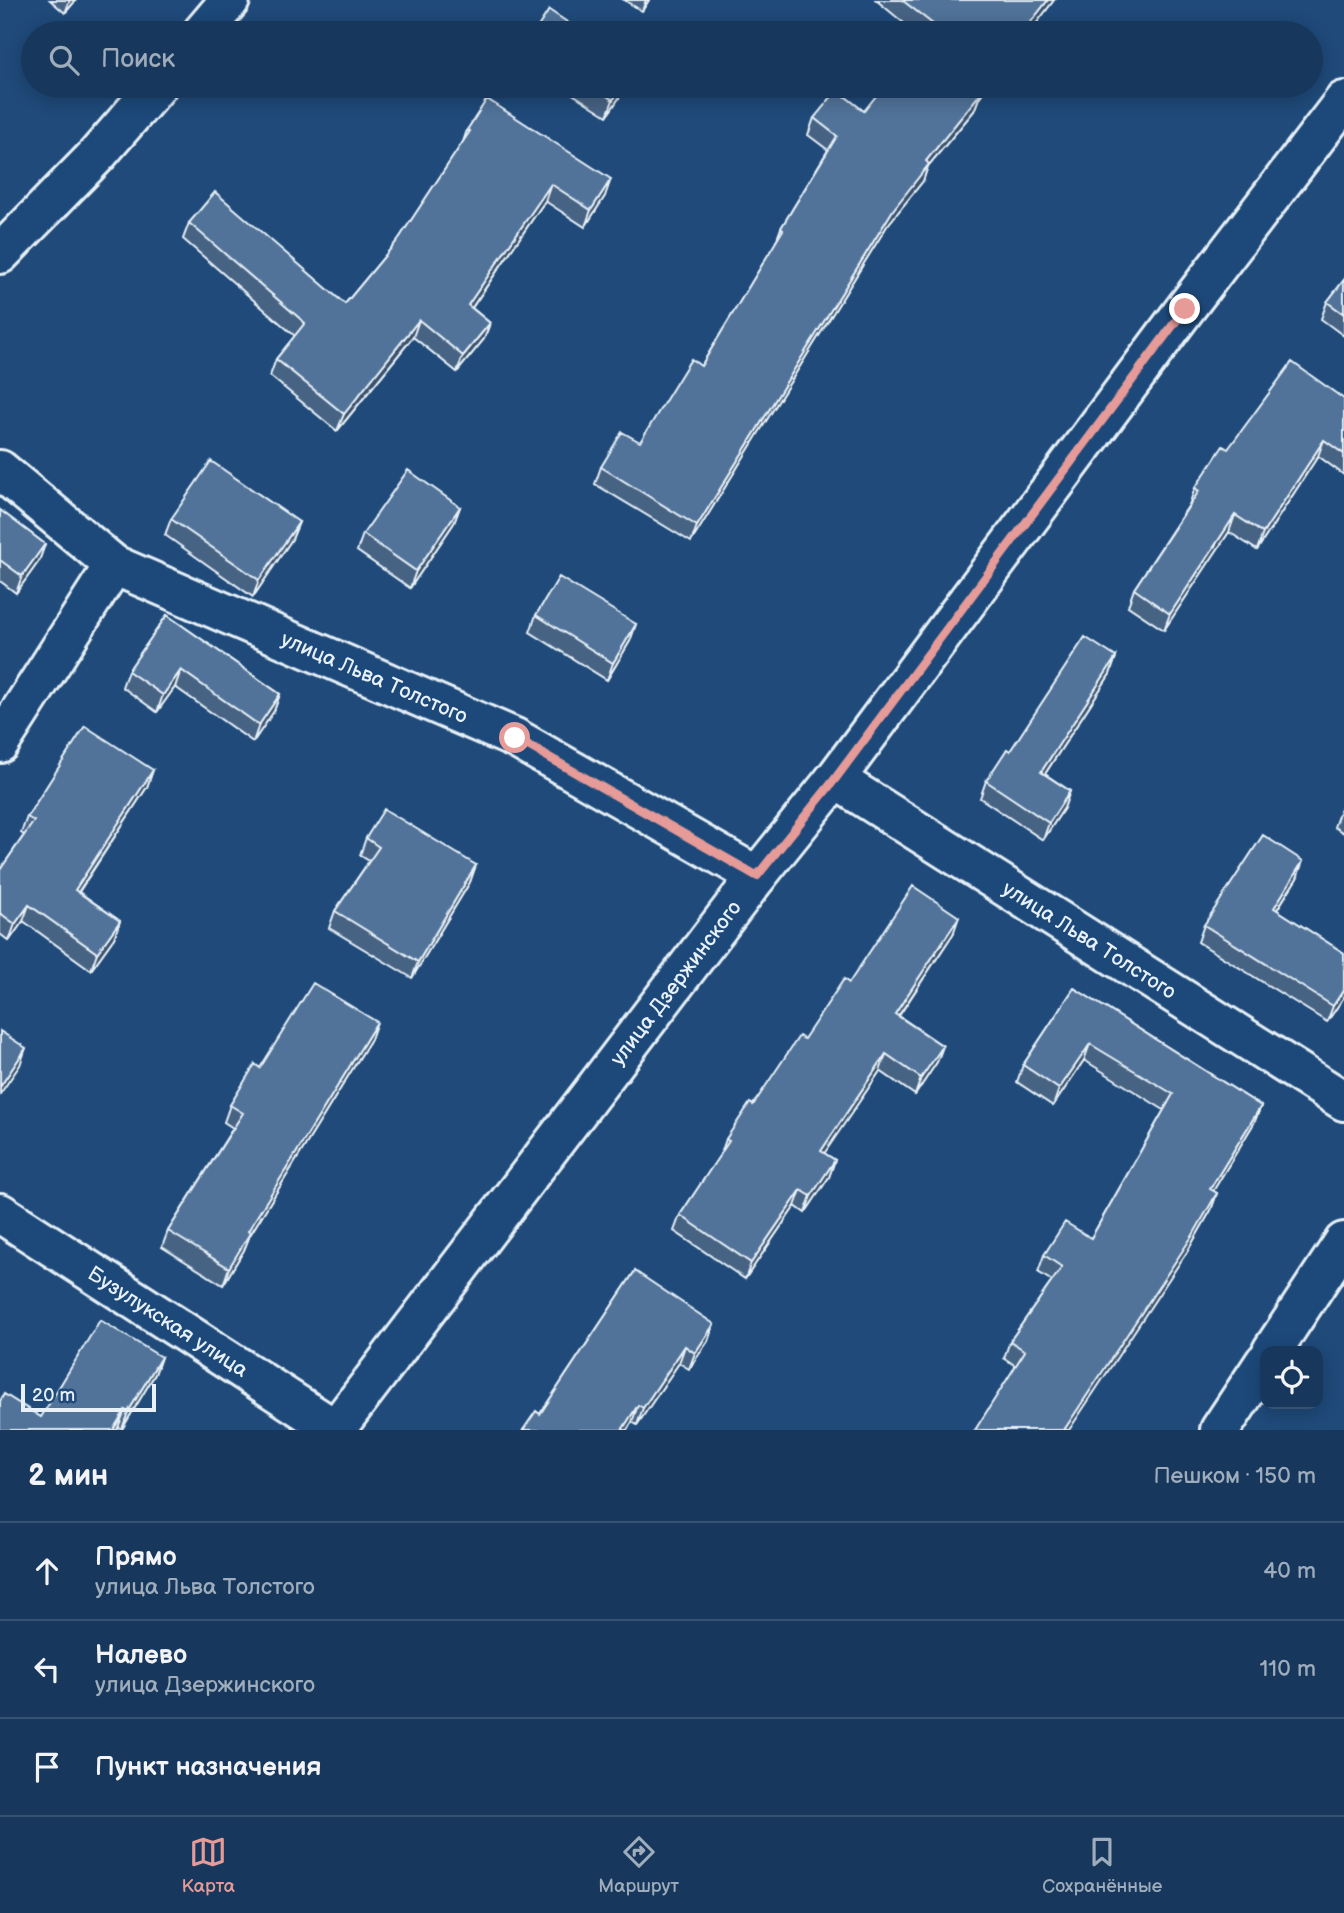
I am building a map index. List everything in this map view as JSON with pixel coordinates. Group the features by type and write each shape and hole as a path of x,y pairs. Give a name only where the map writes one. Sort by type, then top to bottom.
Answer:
{"street":[{"path":"212,21 230,0"},
{"path":"0,254 97,155 147,98"},
{"name":"улица Дзержинского","path":"335,1430 757,876 835,779 1344,101"},
{"name":"улица Льва Толстого","path":"0,470 114,565 515,738 757,876"},
{"path":"0,743 114,565"},
{"name":"улица Льва Толстого","path":"835,779 1344,1101"},
{"name":"Бузулукская улица","path":"0,1213 335,1430"},
{"path":"1275,1346 1344,1242"},
{"path":"1220,1430 1260,1370"}],"building":[{"path":"902,0 1048,0 1031,21 929,21"},
{"path":"549,10 566,21 542,21"},
{"path":"830,98 847,98 864,111 874,98 977,98 926,161 929,164 893,210 697,526 601,467 622,432 640,442 691,359 701,366 837,136 814,118"},
{"path":"487,99 611,179 591,210 551,184 468,305 490,323 463,356 419,320 344,414 276,359 305,323 189,223 215,192 345,304 398,240 470,131 467,130"},
{"path":"1344,280 1344,314 1327,302"},
{"path":"1292,362 1344,399 1344,454 1324,440 1263,533 1235,515 1170,614 1134,589 1199,491 1195,488 1223,446 1228,449"},
{"path":"211,461 299,522 259,580 171,519"},
{"path":"408,470 460,507 416,571 363,534"},
{"path":"0,510 45,544 22,576 0,560"},
{"path":"559,577 636,624 613,663 536,615"},
{"path":"167,615 280,694 259,725 181,670 163,695 128,671"},
{"path":"1085,637 1116,657 1041,772 1070,791 1049,823 986,781 1007,749 1010,751"},
{"path":"85,726 153,770 75,890 120,921 97,953 29,905 15,924 0,913 0,870 34,821 27,817"},
{"path":"384,809 476,865 418,962 335,911 379,847 366,838"},
{"path":"1263,835 1303,861 1274,908 1344,953 1344,989 1333,1006 1204,925"},
{"path":"913,886 959,917 895,1014 943,1046 921,1078 886,1054 821,1151 835,1160 811,1196 801,1190 751,1263 680,1215 729,1141 726,1139 750,1103 753,1105 799,1036 804,1039 844,979 849,983"},
{"path":"313,983 377,1022 248,1231 250,1233 229,1268 168,1231 243,1113 230,1105 255,1064 260,1068"},
{"path":"1074,988 1261,1106 1210,1189 1217,1193 1193,1235 1064,1430 975,1430 1025,1351 1010,1341 1062,1267 1044,1255 1065,1222 1091,1238 1173,1094 1090,1044 1059,1089 1023,1065"},
{"path":"0,1031 26,1048 0,1087"},
{"path":"635,1271 714,1324 695,1353 685,1346 643,1408 638,1405 622,1430 523,1430 536,1411 540,1414"},
{"path":"100,1320 161,1357 128,1412 125,1410 113,1430 0,1430 0,1401 4,1394 41,1417"}],"route":[{"path":"515,738 757,876 835,779 1185,309"}]}
